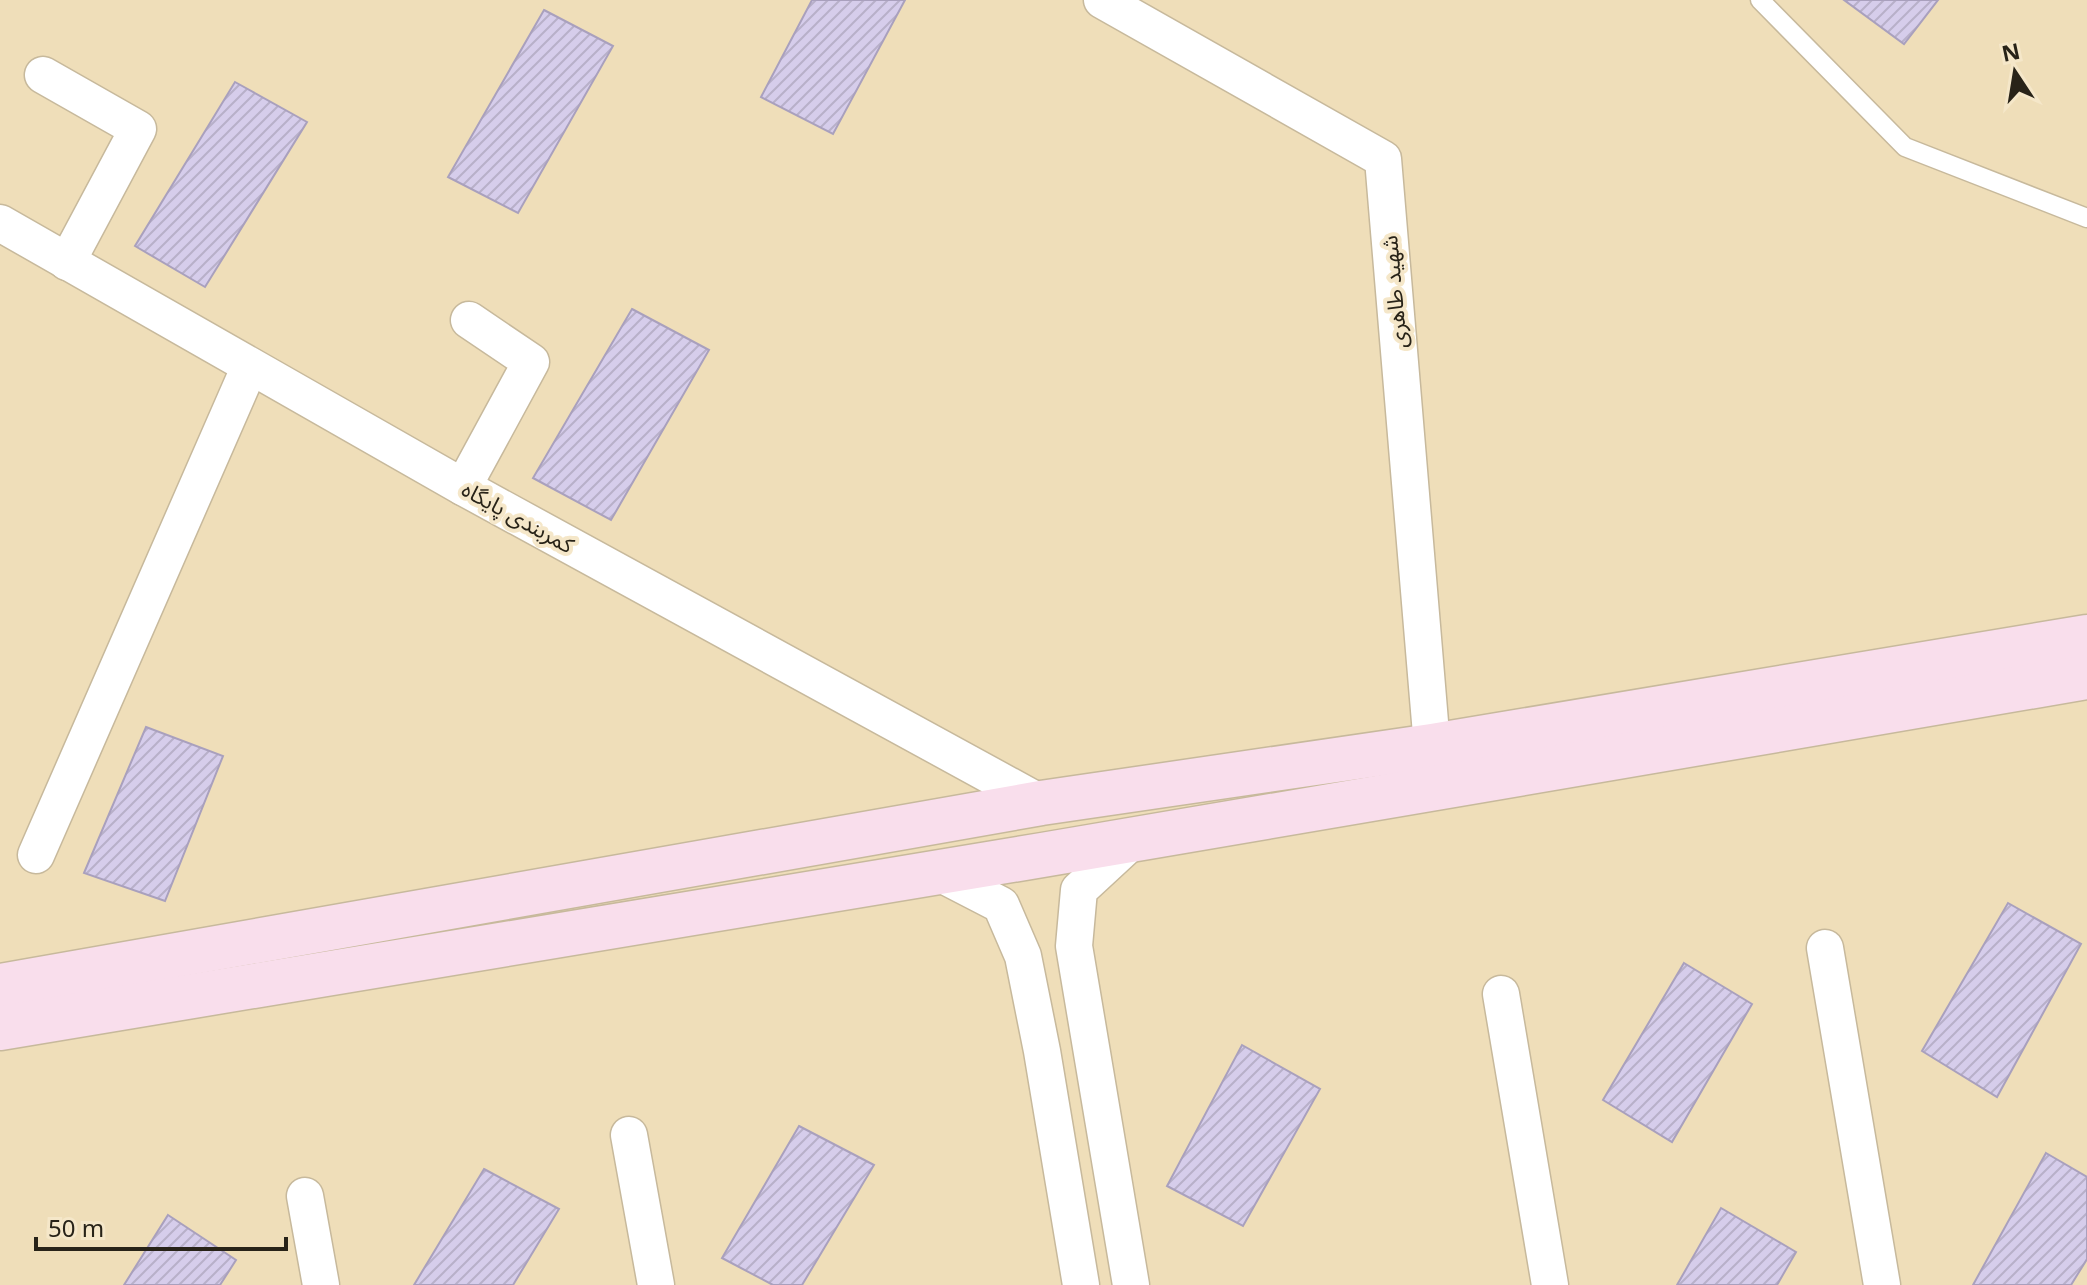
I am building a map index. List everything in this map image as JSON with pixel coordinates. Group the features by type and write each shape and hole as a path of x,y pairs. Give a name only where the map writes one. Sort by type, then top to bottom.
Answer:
{"street":[{"name":"شهید طاهری","path":"1102,0 1383,159 1432,746"},
{"path":"43,75 138,129 67,262"},
{"name":"کمربندی پایگاه","path":"0,223 463,487 1041,803"},
{"path":"463,487 531,362 469,320"},
{"path":"36,855 250,366"},
{"path":"0,986 1041,803 1432,746 2087,637"},
{"path":"0,1028 941,874 2087,677"},
{"path":"1131,1285 1074,946 1079,890 1132,841"},
{"path":"941,874 1001,905 1023,956 1081,1285"},
{"path":"486,900 495,945"},
{"path":"1825,948 1882,1285"},
{"path":"1501,994 1550,1285"},
{"path":"629,1135 656,1285"},
{"path":"305,1196 321,1285"}],"lane":[{"path":"1760,0 1905,147 2087,218"}],"shaded area":[{"path":"0,0 2087,0 2087,1285 0,1285"}],"building":[{"path":"812,0 905,0 833,134 761,97"},
{"path":"1844,0 1938,0 1904,44"},
{"path":"544,10 613,46 518,213 448,177"},
{"path":"235,82 307,122 205,287 135,246"},
{"path":"632,309 709,350 611,520 533,478"},
{"path":"146,727 223,756 165,901 84,873"},
{"path":"2008,903 2081,944 1997,1097 1922,1051"},
{"path":"1684,963 1752,1004 1672,1142 1603,1100"},
{"path":"1242,1045 1320,1089 1243,1226 1167,1186"},
{"path":"799,1126 874,1165 802,1285 773,1285 722,1258"},
{"path":"2046,1153 2087,1177 2087,1259 2071,1285 1973,1285"},
{"path":"484,1169 559,1209 513,1285 414,1285"},
{"path":"1721,1208 1796,1252 1777,1285 1677,1285"},
{"path":"168,1215 236,1260 220,1285 124,1285"}]}
